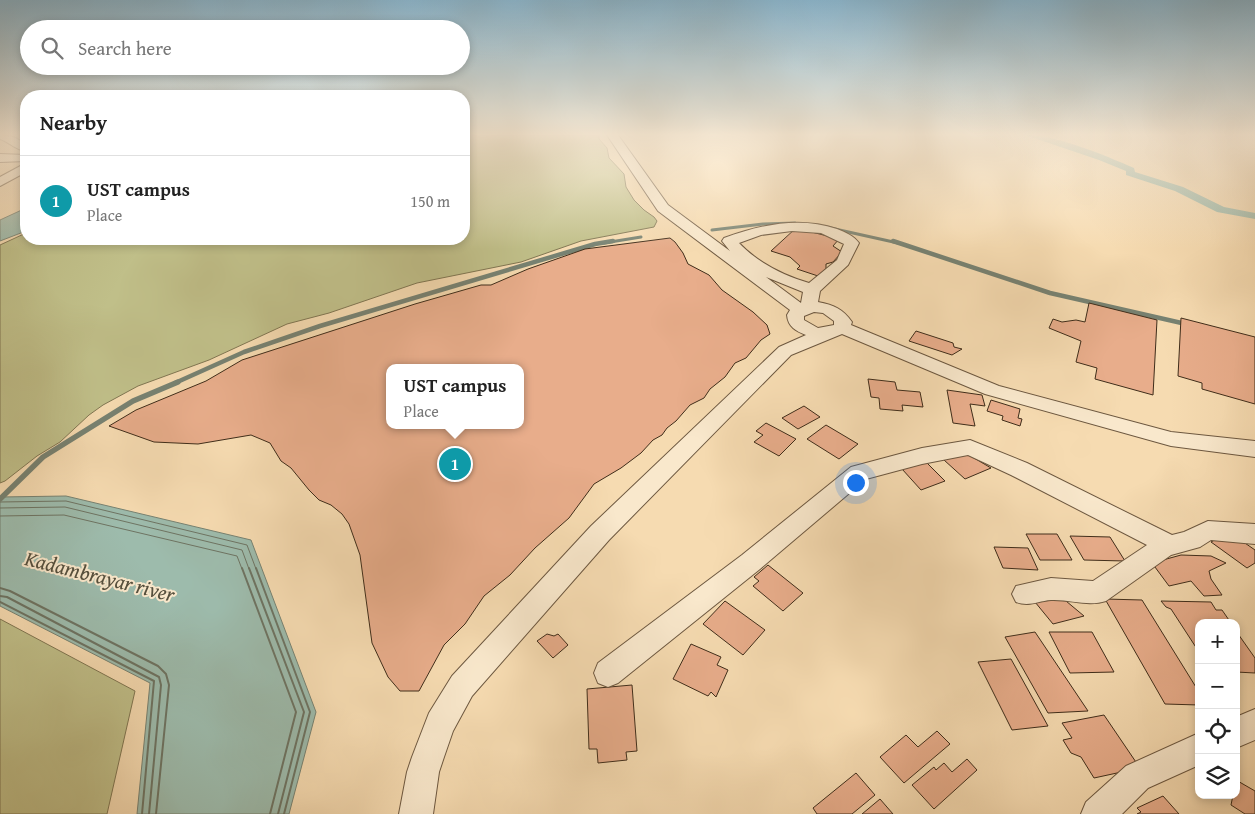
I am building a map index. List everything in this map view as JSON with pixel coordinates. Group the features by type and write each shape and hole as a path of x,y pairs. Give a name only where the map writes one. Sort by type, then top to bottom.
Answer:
{"street":[{"path":"0,182 11,173"},
{"path":"639,173 663,208 802,313"},
{"path":"416,814 423,772 431,749 440,724 462,686 600,533 785,351 812,289 843,262 852,243 842,235 806,226 793,226 749,233 729,241 711,244"},
{"path":"729,241 751,262 781,280 812,289"},
{"path":"785,351 833,331 843,322 840,315 820,307 802,313"},
{"path":"802,313 802,328 812,332 833,331 992,390 1171,439 1255,449"},
{"path":"608,673 751,562 811,511 859,474 922,456 970,447 1019,469 1169,545"},
{"path":"1025,594 1051,589 1097,593 1164,547 1191,540 1208,530 1255,534"},
{"path":"1240,731 1255,724"},
{"path":"1098,814 1137,777 1195,751"}],"shaded area":[{"path":"470,173 623,173 626,187 634,200 657,221 654,227 581,241 521,262 417,283 329,313 287,324 209,360 138,386 103,405 89,415 60,442 0,483 0,245 20,236 20,245 470,245"},
{"path":"0,619 135,691 107,814 0,814"}],"water":[{"path":"20,211 20,233 0,241 0,220"},
{"name":"Kadambrayar river","path":"66,496 251,540 316,712 289,814 137,814 150,683 0,606 0,497"}],"building":[{"path":"796,228 839,239 833,246 842,252 833,262 826,264 826,269 818,276 797,269 800,266 790,257 771,251"},
{"path":"670,238 683,253 688,264 709,275 722,290 753,312 767,325 770,334 761,340 746,358 735,363 725,377 710,389 704,398 690,405 662,435 653,440 641,453 621,468 594,484 569,518 535,548 510,575 484,596 465,624 444,645 419,691 400,691 388,677 372,643 360,555 349,524 342,514 331,505 319,500 309,490 291,468 281,461 270,443 251,435 198,444 154,442 109,426 136,410 206,381 242,360 415,304 481,285 491,285 528,269 585,249"},
{"path":"1089,303 1157,320 1153,395 1095,379 1097,368 1076,362 1081,341 1049,328 1053,319 1062,322 1076,320 1085,322"},
{"path":"1181,318 1255,337 1255,404 1202,389 1202,383 1178,376"},
{"path":"916,331 953,343 954,347 962,349 952,355 909,341"},
{"path":"868,379 895,382 897,390 920,392 923,407 902,405 903,411 880,409 879,398 871,397"},
{"path":"947,390 982,395 985,406 970,404 975,426 953,423"},
{"path":"991,400 1020,409 1018,418 1022,419 1020,426 1002,420 1003,416 987,411"},
{"path":"804,406 820,417 798,429 782,418"},
{"path":"766,423 796,439 779,456 754,442 763,435 756,431"},
{"path":"826,425 858,444 839,459 807,439"},
{"path":"964,452 991,468 965,479 944,460"},
{"path":"925,461 945,481 921,490 902,469"},
{"path":"1229,532 1255,550 1255,563 1247,568 1211,542"},
{"path":"1026,534 1057,534 1072,560 1040,560"},
{"path":"1070,536 1110,537 1125,561 1084,560"},
{"path":"994,547 1028,548 1038,570 1003,568"},
{"path":"1181,555 1211,556 1226,563 1209,571 1211,579 1222,595 1204,596 1191,581 1169,586 1152,563"},
{"path":"768,565 803,593 783,611 753,586 759,581 754,577"},
{"path":"1060,596 1084,616 1053,624 1035,602"},
{"path":"1105,599 1142,600 1195,686 1195,705 1165,704"},
{"path":"725,601 765,630 743,655 703,624"},
{"path":"1161,601 1211,602 1216,610 1222,610 1228,619 1195,619 1195,646 1171,609 1166,607"},
{"path":"1035,632 1088,711 1048,713 1005,637"},
{"path":"1049,632 1092,632 1114,672 1070,673"},
{"path":"547,634 554,636 558,634 568,645 553,658 537,641"},
{"path":"1240,637 1255,658 1255,673 1240,672"},
{"path":"691,644 721,657 717,665 728,670 716,697 711,692 708,696 673,679"},
{"path":"1011,659 1048,726 1012,730 978,662"},
{"path":"632,685 637,751 626,752 627,760 598,763 597,749 589,749 587,689"},
{"path":"1104,715 1140,768 1094,778 1081,757 1071,753 1063,740 1072,738 1062,723"},
{"path":"937,731 950,744 904,783 880,757 906,735 918,747"},
{"path":"967,759 977,770 934,809 912,785 934,767 936,770 944,763 952,772"},
{"path":"856,773 875,795 852,814 817,814 813,808"},
{"path":"1240,782 1255,791 1255,814 1245,814 1231,805 1232,799 1240,799"},
{"path":"1163,796 1179,814 1137,814 1141,812 1137,808"},
{"path":"880,799 893,814 862,814"}],"waterway":[{"path":"1130,173 1179,189 1221,210 1255,216"},
{"path":"712,230 763,224 795,223"},
{"path":"826,227 898,243"},
{"path":"604,243 641,237"},
{"path":"175,383 244,352 320,326 595,244 613,241"},
{"path":"893,241 1050,293 1186,324"},
{"path":"0,499 43,457 133,401 178,382"}],"place":[{"name":"UST campus","path":"455,464"}]}
